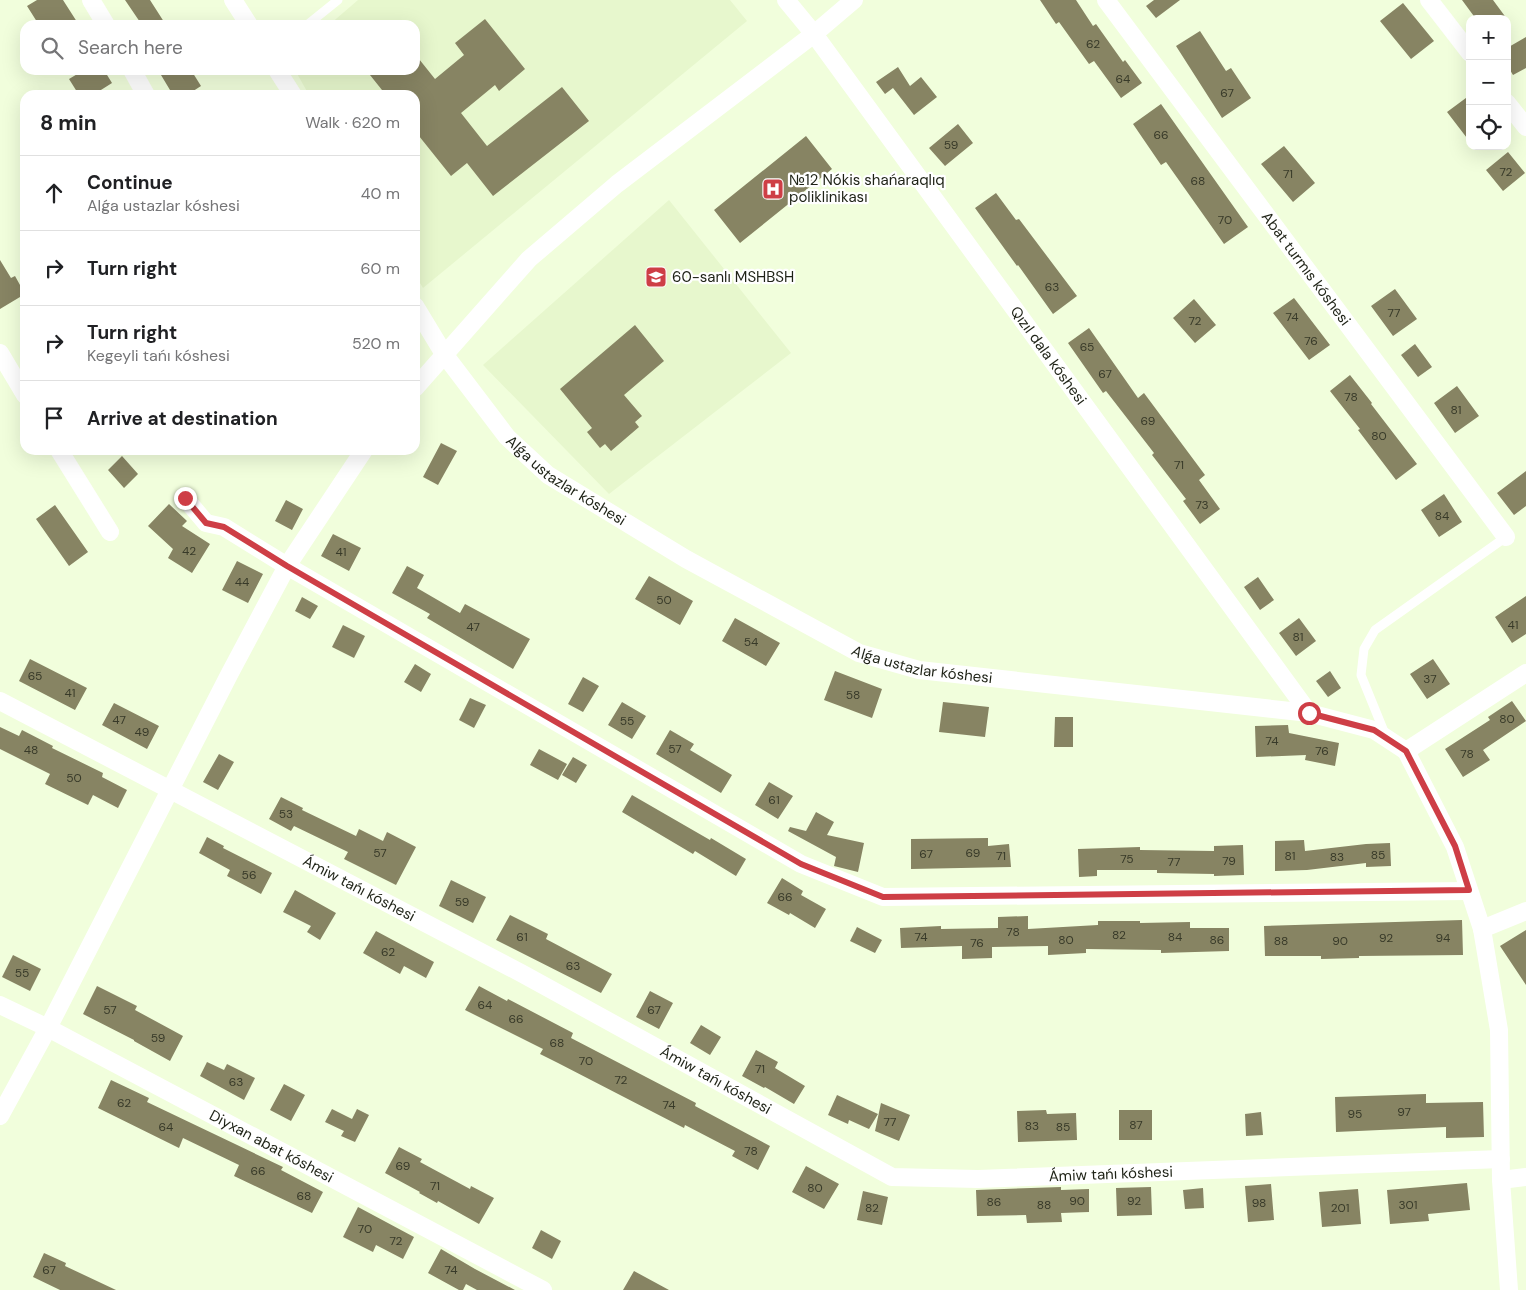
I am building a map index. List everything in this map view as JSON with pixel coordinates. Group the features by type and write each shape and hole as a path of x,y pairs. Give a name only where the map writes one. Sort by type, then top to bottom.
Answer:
{"street":[{"path":"91,0 103,20"},
{"path":"233,0 246,20"},
{"name":"Qızıl dala kóshesi","path":"786,0 814,34 1309,713"},
{"path":"420,382 536,253 617,184 814,34 854,0"},
{"name":"Abat turmıs kóshesi","path":"1106,0 1506,537"},
{"path":"1429,0 1466,48"},
{"path":"135,75 143,90"},
{"path":"280,75 290,90"},
{"path":"1509,105 1526,127"},
{"name":"Alǵa ustazlar kóshesi","path":"420,314 444,354 507,437 548,475 686,559 859,653 919,670 1309,713 1374,730 1406,751"},
{"path":"0,353 20,385"},
{"path":"62,455 110,532"},
{"path":"0,1116 48,1028 287,566 361,455"},
{"path":"185,498 206,523 224,527 287,566 801,864 883,897 1469,890"},
{"path":"1509,1290 1501,1180 1499,1030 1482,929 1455,846 1406,751 1526,673"},
{"name":"Ámiw tańı kóshesi","path":"0,700 521,973 892,1177 978,1179 1501,1159"},
{"path":"1482,929 1526,911"},
{"name":"Diyxan abat kóshesi","path":"0,1005 48,1028 543,1290"},
{"path":"1501,1180 1526,1177"}],"lane":[{"path":"313,20 338,0"},
{"path":"1387,739 1361,675 1364,649 1375,630 1506,537"}],"shaded area":[{"path":"358,0 730,0 747,21 423,288 420,283 420,90 306,90 298,75 420,75 420,20 335,20"},
{"name":"60-sanlı MSHBSH","path":"669,200 791,353 609,494 483,365"}],"building":[{"path":"37,0 63,0 76,20 36,20 27,6"},
{"path":"125,0 150,0 163,20 139,20"},
{"path":"1040,0 1076,0 1093,26 1096,24 1123,62 1125,60 1142,83 1121,98 1094,61 1089,64 1059,22 1056,24"},
{"path":"1154,0 1180,0 1156,18 1146,6"},
{"path":"1462,0 1493,0 1504,15 1473,15"},
{"path":"1403,3 1434,41 1411,59 1380,21"},
{"path":"485,19 525,69 499,91 495,85 461,113 487,146 562,87 589,121 493,196 467,163 451,176 420,137 420,90 382,90 370,75 420,75 420,60 435,79 464,55 455,43"},
{"path":"1200,31 1226,71 1231,68 1251,98 1222,118 1176,46"},
{"path":"1526,37 1526,68 1513,75 1511,72 1511,46"},
{"path":"898,67 910,86 921,77 937,97 914,115 893,88 885,94 876,82"},
{"path":"76,75 107,75 112,83 101,90 76,90 69,79"},
{"path":"161,75 194,75 201,86 195,90 170,90"},
{"path":"1466,98 1466,137 1447,112"},
{"path":"1161,104 1248,227 1224,244 1166,162 1161,165 1133,124"},
{"path":"958,124 973,143 945,166 929,148"},
{"name":"№12 Nókis shańaraqlıq poliklinikası","path":"806,136 832,169 740,243 714,210"},
{"path":"1284,146 1315,183 1293,202 1261,164"},
{"path":"1508,152 1525,173 1503,191 1486,170"},
{"path":"996,193 1016,220 1019,219 1077,296 1053,314 975,208"},
{"path":"0,260 11,278 15,276 20,285 20,297 0,309"},
{"path":"1395,289 1417,319 1393,336 1371,306"},
{"path":"1294,298 1330,345 1309,360 1273,313"},
{"path":"1194,299 1216,325 1195,343 1173,318"},
{"path":"635,325 664,361 624,395 642,416 635,422 639,427 611,451 605,444 600,448 587,432 592,428 560,389"},
{"path":"1089,328 1138,398 1144,393 1205,475 1199,480 1220,509 1200,524 1183,501 1186,499 1152,455 1154,453 1106,391 1103,393 1068,343"},
{"path":"1415,344 1432,367 1418,377 1401,355"},
{"path":"1350,375 1417,464 1396,480 1330,391"},
{"path":"1457,386 1479,416 1455,433 1434,403"},
{"path":"441,443 457,451 438,485 423,477"},
{"path":"122,456 138,474 124,488 108,470"},
{"path":"1526,471 1526,506 1514,515 1497,493"},
{"path":"1444,494 1462,522 1439,537 1421,510"},
{"path":"286,500 303,509 292,530 275,521"},
{"path":"169,504 187,521 182,526 210,544 192,573 168,558 173,549 148,526"},
{"path":"55,505 88,552 69,566 36,519"},
{"path":"333,534 361,548 349,571 321,556"},
{"path":"237,561 263,574 248,603 222,590"},
{"path":"407,566 424,575 417,588 460,613 465,604 530,639 513,669 427,618 430,614 392,593"},
{"path":"649,576 693,601 680,625 635,599"},
{"path":"1258,577 1274,600 1260,610 1244,587"},
{"path":"1526,596 1526,634 1512,643 1495,617"},
{"path":"302,597 318,606 310,619 295,611"},
{"path":"735,618 780,643 766,666 722,641"},
{"path":"1299,618 1316,641 1296,656 1279,633"},
{"path":"343,625 365,636 354,658 332,647"},
{"path":"30,659 87,688 75,710 19,681"},
{"path":"1433,659 1450,684 1427,699 1410,674"},
{"path":"415,664 431,674 421,692 404,682"},
{"path":"835,671 882,689 872,718 824,700"},
{"path":"1330,671 1341,688 1328,697 1316,681"},
{"path":"583,677 599,686 583,712 568,704"},
{"path":"470,698 486,705 474,728 459,720"},
{"path":"1512,701 1526,721 1483,750 1490,760 1463,777 1445,749 1490,720 1488,717"},
{"path":"622,702 646,716 632,739 608,725"},
{"path":"943,702 989,707 985,737 939,732"},
{"path":"114,703 159,726 147,749 102,725"},
{"path":"1055,717 1073,717 1073,747 1054,747"},
{"path":"1288,725 1289,733 1339,743 1335,766 1305,760 1306,755 1256,757 1255,726"},
{"path":"0,727 19,736 22,730 53,746 52,748 103,773 102,777 127,790 118,808 93,795 88,805 45,784 50,774 0,749"},
{"path":"670,730 694,744 690,750 732,775 721,793 656,754"},
{"path":"539,749 567,764 558,780 530,765"},
{"path":"219,754 234,762 218,790 203,782"},
{"path":"573,757 587,765 576,783 562,775"},
{"path":"769,782 793,796 778,819 755,805"},
{"path":"632,795 746,859 736,876 695,851 693,854 622,812"},
{"path":"281,797 303,808 302,810 356,836 359,829 383,841 387,832 416,847 396,885 344,859 348,852 294,826 291,831 269,819"},
{"path":"816,812 834,822 827,835 864,843 858,872 834,866 836,857 788,831 790,827 806,831"},
{"path":"207,837 224,846 223,848 272,873 261,894 227,876 230,870 199,853"},
{"path":"988,838 988,846 1009,844 1011,867 911,869 911,839"},
{"path":"1304,840 1305,851 1390,843 1391,866 1366,867 1366,863 1307,870 1275,871 1275,841"},
{"path":"1243,845 1244,875 1214,876 1214,874 1157,873 1157,870 1097,870 1097,876 1079,877 1078,849 1140,847 1140,850 1214,851 1214,846"},
{"path":"782,878 803,891 801,895 826,909 815,928 790,913 789,915 767,903"},
{"path":"451,880 486,897 473,923 439,906"},
{"path":"295,890 336,913 320,940 307,932 311,926 283,912"},
{"path":"510,915 548,934 546,939 612,974 601,993 496,940"},
{"path":"1028,916 1028,929 1098,925 1098,921 1140,921 1140,923 1190,922 1190,928 1229,928 1229,951 1161,953 1161,950 1086,949 1086,953 1048,955 1048,946 992,947 992,958 962,959 962,946 901,948 900,928 941,926 941,929 998,928 998,917"},
{"path":"1462,920 1463,955 1359,956 1359,958 1321,959 1321,956 1265,956 1264,926"},
{"path":"857,927 882,940 875,953 850,941"},
{"path":"1526,930 1526,985 1500,946"},
{"path":"376,931 434,962 426,978 404,966 400,974 363,953"},
{"path":"13,955 41,969 30,991 2,977"},
{"path":"97,986 137,1006 135,1010 183,1036 170,1061 83,1014"},
{"path":"479,986 573,1033 571,1038 696,1103 695,1106 770,1146 758,1170 732,1156 735,1151 685,1125 684,1128 540,1054 543,1049 465,1010"},
{"path":"650,991 673,1003 659,1029 636,1017"},
{"path":"701,1025 721,1037 710,1055 690,1043"},
{"path":"756,1050 778,1062 775,1068 805,1086 794,1104 742,1076"},
{"path":"207,1062 224,1070 227,1064 255,1078 244,1100 200,1076"},
{"path":"111,1080 149,1098 147,1102 283,1167 281,1170 323,1192 312,1213 234,1176 239,1165 183,1138 179,1148 98,1108"},
{"path":"284,1084 305,1095 291,1121 270,1110"},
{"path":"1426,1094 1426,1103 1483,1102 1484,1137 1446,1138 1446,1127 1336,1132 1335,1097"},
{"path":"837,1095 878,1114 869,1129 849,1120 848,1124 828,1115"},
{"path":"881,1103 910,1115 899,1141 875,1131"},
{"path":"332,1109 352,1119 357,1109 369,1115 355,1142 341,1136 344,1131 325,1122"},
{"path":"1046,1110 1047,1114 1076,1113 1077,1140 1018,1142 1017,1111"},
{"path":"1119,1110 1152,1110 1152,1140 1119,1140"},
{"path":"1261,1112 1263,1135 1246,1136 1245,1114"},
{"path":"399,1147 422,1159 420,1162 470,1189 471,1186 494,1198 479,1224 438,1201 437,1203 385,1173"},
{"path":"806,1166 839,1184 824,1209 792,1192"},
{"path":"1467,1183 1470,1210 1428,1214 1429,1221 1390,1224 1387,1190"},
{"path":"1271,1184 1274,1220 1248,1222 1245,1186"},
{"path":"1061,1187 1061,1190 1089,1189 1089,1212 1061,1213 1062,1222 1027,1223 1026,1215 977,1216 976,1190"},
{"path":"1151,1187 1152,1215 1117,1216 1116,1188"},
{"path":"1203,1188 1204,1208 1185,1209 1183,1190"},
{"path":"1358,1189 1361,1224 1322,1227 1319,1192"},
{"path":"863,1191 888,1197 882,1225 857,1220"},
{"path":"358,1207 414,1237 403,1259 376,1245 373,1252 343,1237"},
{"path":"541,1230 561,1241 552,1259 532,1248"},
{"path":"441,1249 515,1290 477,1290 466,1284 463,1290 459,1290 428,1273"},
{"path":"44,1253 66,1263 65,1266 116,1290 60,1290 33,1277"},
{"path":"634,1271 669,1290 623,1290"}],"place":[{"name":"№12 Nókis shańaraqlıq poliklinikası","path":"773,189"},
{"name":"60-sanlı MSHBSH","path":"656,277"}],"route":[{"path":"185,498 206,523 224,527 287,566 801,864 883,897 1469,890 1455,846 1406,751 1374,730 1309,713"}]}
